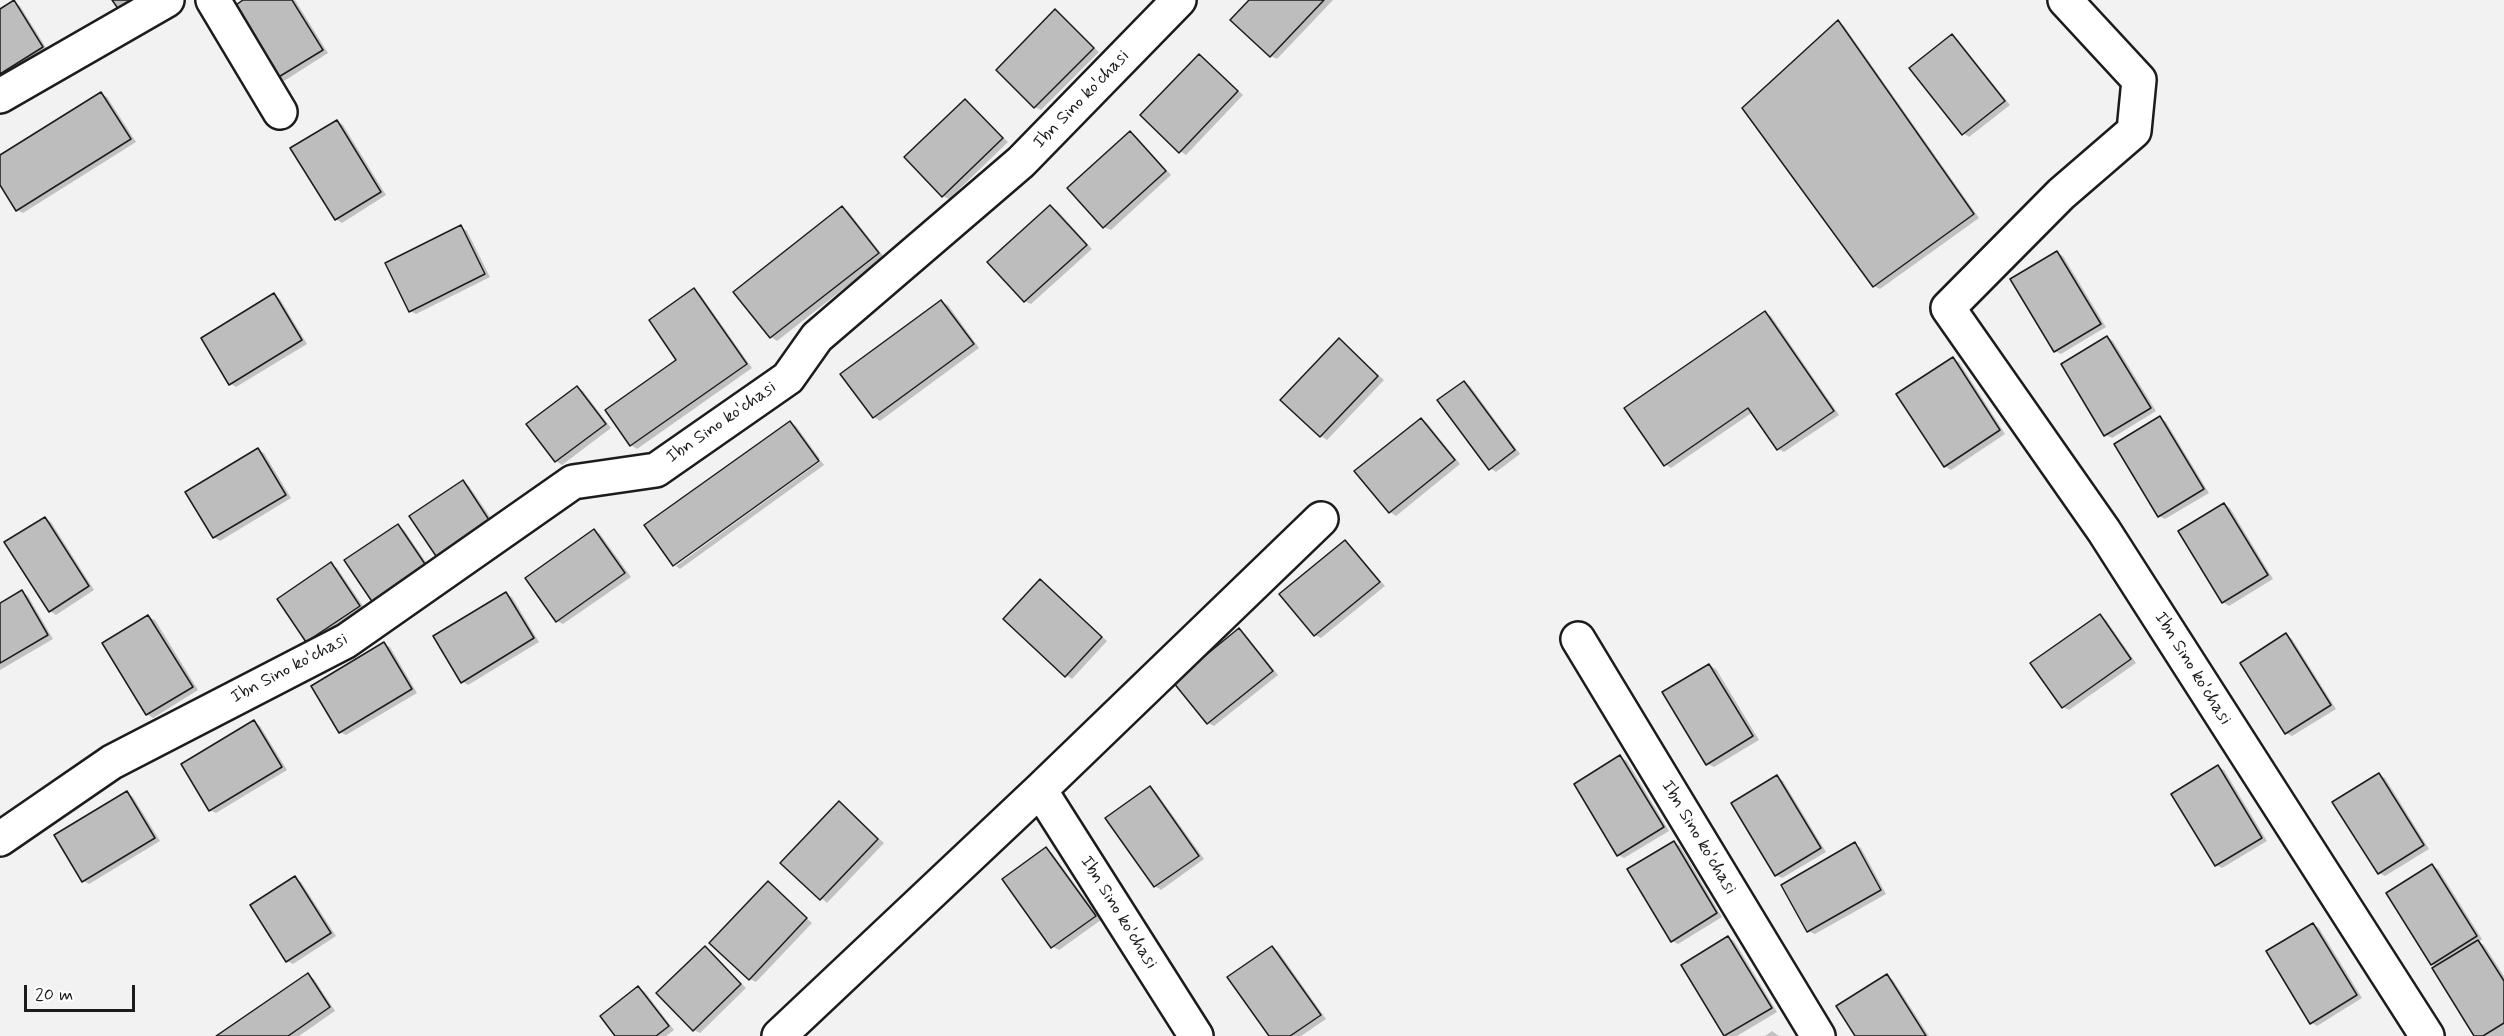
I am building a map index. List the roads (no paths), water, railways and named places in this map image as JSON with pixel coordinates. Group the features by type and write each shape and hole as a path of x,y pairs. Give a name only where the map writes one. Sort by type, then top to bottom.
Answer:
{"street":[{"path":"0,96 167,0"},
{"path":"213,0 280,112"},
{"name":"Ibn Sino ko'chasi","path":"0,839 112,762 346,641 573,482 656,470 788,378 817,337 1022,162 1179,0"},
{"name":"Ibn Sino ko'chasi","path":"2065,0 2139,80 2134,131 2061,194 1948,308 2104,531 2427,1036"},
{"path":"779,1036 1040,790 1321,519"},
{"name":"Ibn Sino ko'chasi","path":"1578,639 1818,1036"},
{"name":"Ibn Sino ko'chasi","path":"1040,790 1196,1036"}]}
